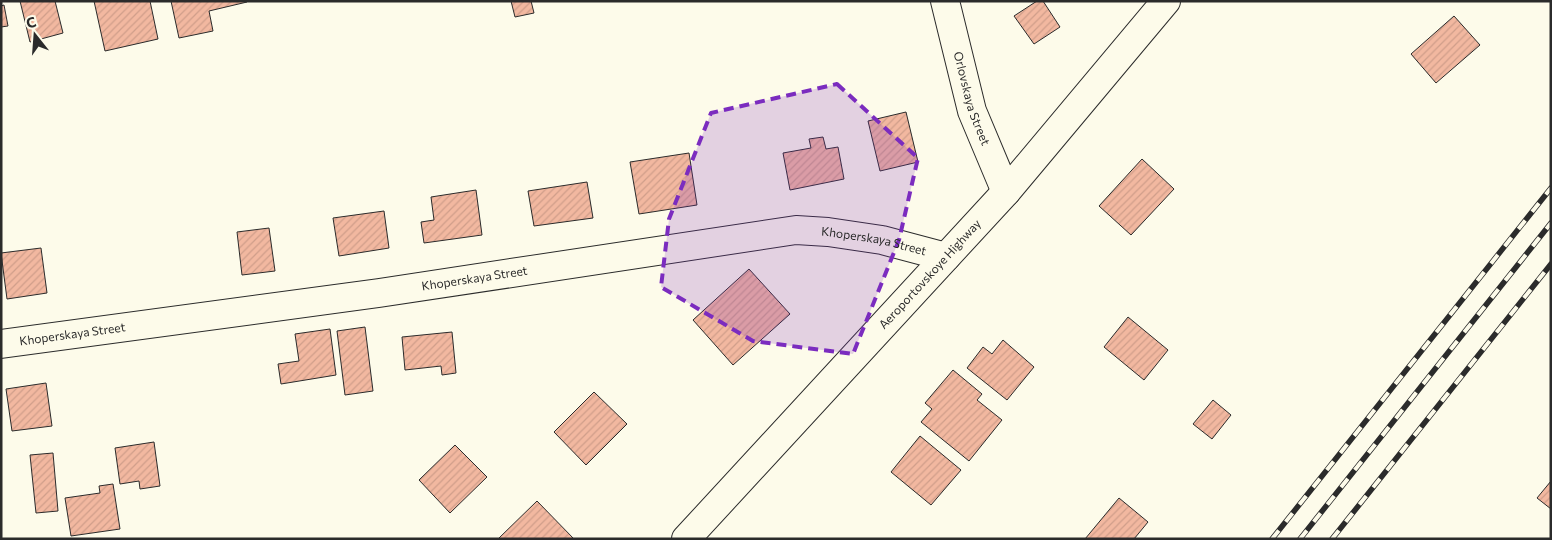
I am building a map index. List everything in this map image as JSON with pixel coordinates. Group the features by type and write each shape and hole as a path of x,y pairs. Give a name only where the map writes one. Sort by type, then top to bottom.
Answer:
{"street":[{"name":"Orlovskaya Street","path":"945,1 972,111 1006,192"},
{"name":"Aeroportovskoye Highway","path":"686,539 1006,192 1166,1"},
{"name":"Khoperskaya Street","path":"1,344 379,293 796,230 828,232 882,240 946,257"}],"highlighted area":[{"path":"837,84 918,158 899,240 853,354 753,341 661,287 669,219 711,113"}],"building":[{"path":"20,1 55,1 63,33 30,42"},
{"path":"94,1 150,1 158,39 105,51"},
{"path":"171,1 247,2 209,11 213,31 179,38"},
{"path":"511,1 531,1 534,13 515,17"},
{"path":"1037,1 1043,1 1060,27 1034,44 1014,16"},
{"path":"4,5 8,26 1,27 1,6"},
{"path":"1454,16 1480,45 1436,83 1411,54"},
{"path":"906,112 918,162 880,171 868,121"},
{"path":"823,137 826,149 838,147 844,179 790,190 783,153 811,148 809,139"},
{"path":"689,153 697,205 639,214 630,162"},
{"path":"1142,159 1174,189 1131,235 1099,206"},
{"path":"587,182 593,218 534,226 528,191"},
{"path":"476,190 482,235 424,243 421,222 434,220 431,197"},
{"path":"384,211 389,248 339,256 333,218"},
{"path":"269,228 275,271 242,275 237,232"},
{"path":"41,248 47,293 7,299 1,253"},
{"path":"749,269 790,314 733,365 693,320"},
{"path":"1128,317 1168,350 1144,380 1104,347"},
{"path":"365,327 373,391 345,395 337,331"},
{"path":"330,329 336,375 281,384 278,364 299,361 295,334"},
{"path":"452,332 456,373 442,375 441,366 405,370 402,337"},
{"path":"1003,340 1034,367 1007,400 967,368 983,347 992,354"},
{"path":"953,370 982,394 977,400 1002,420 969,461 921,422 932,409 925,403"},
{"path":"46,383 52,426 12,431 6,389"},
{"path":"594,392 627,424 586,465 554,432"},
{"path":"1213,400 1231,415 1212,439 1193,424"},
{"path":"920,436 961,470 931,505 891,472"},
{"path":"154,442 160,486 140,489 139,481 120,484 115,448"},
{"path":"455,445 487,477 450,513 419,480"},
{"path":"53,453 58,511 36,513 30,455"},
{"path":"1551,481 1551,509 1537,498"},
{"path":"113,484 120,529 71,536 65,498 100,493 99,486"},
{"path":"1119,498 1148,522 1134,539 1085,539"},
{"path":"537,501 574,539 498,539"}],"railway":[{"path":"1272,539 1551,188"},
{"path":"1300,539 1551,223"},
{"path":"1332,539 1551,264"}]}
